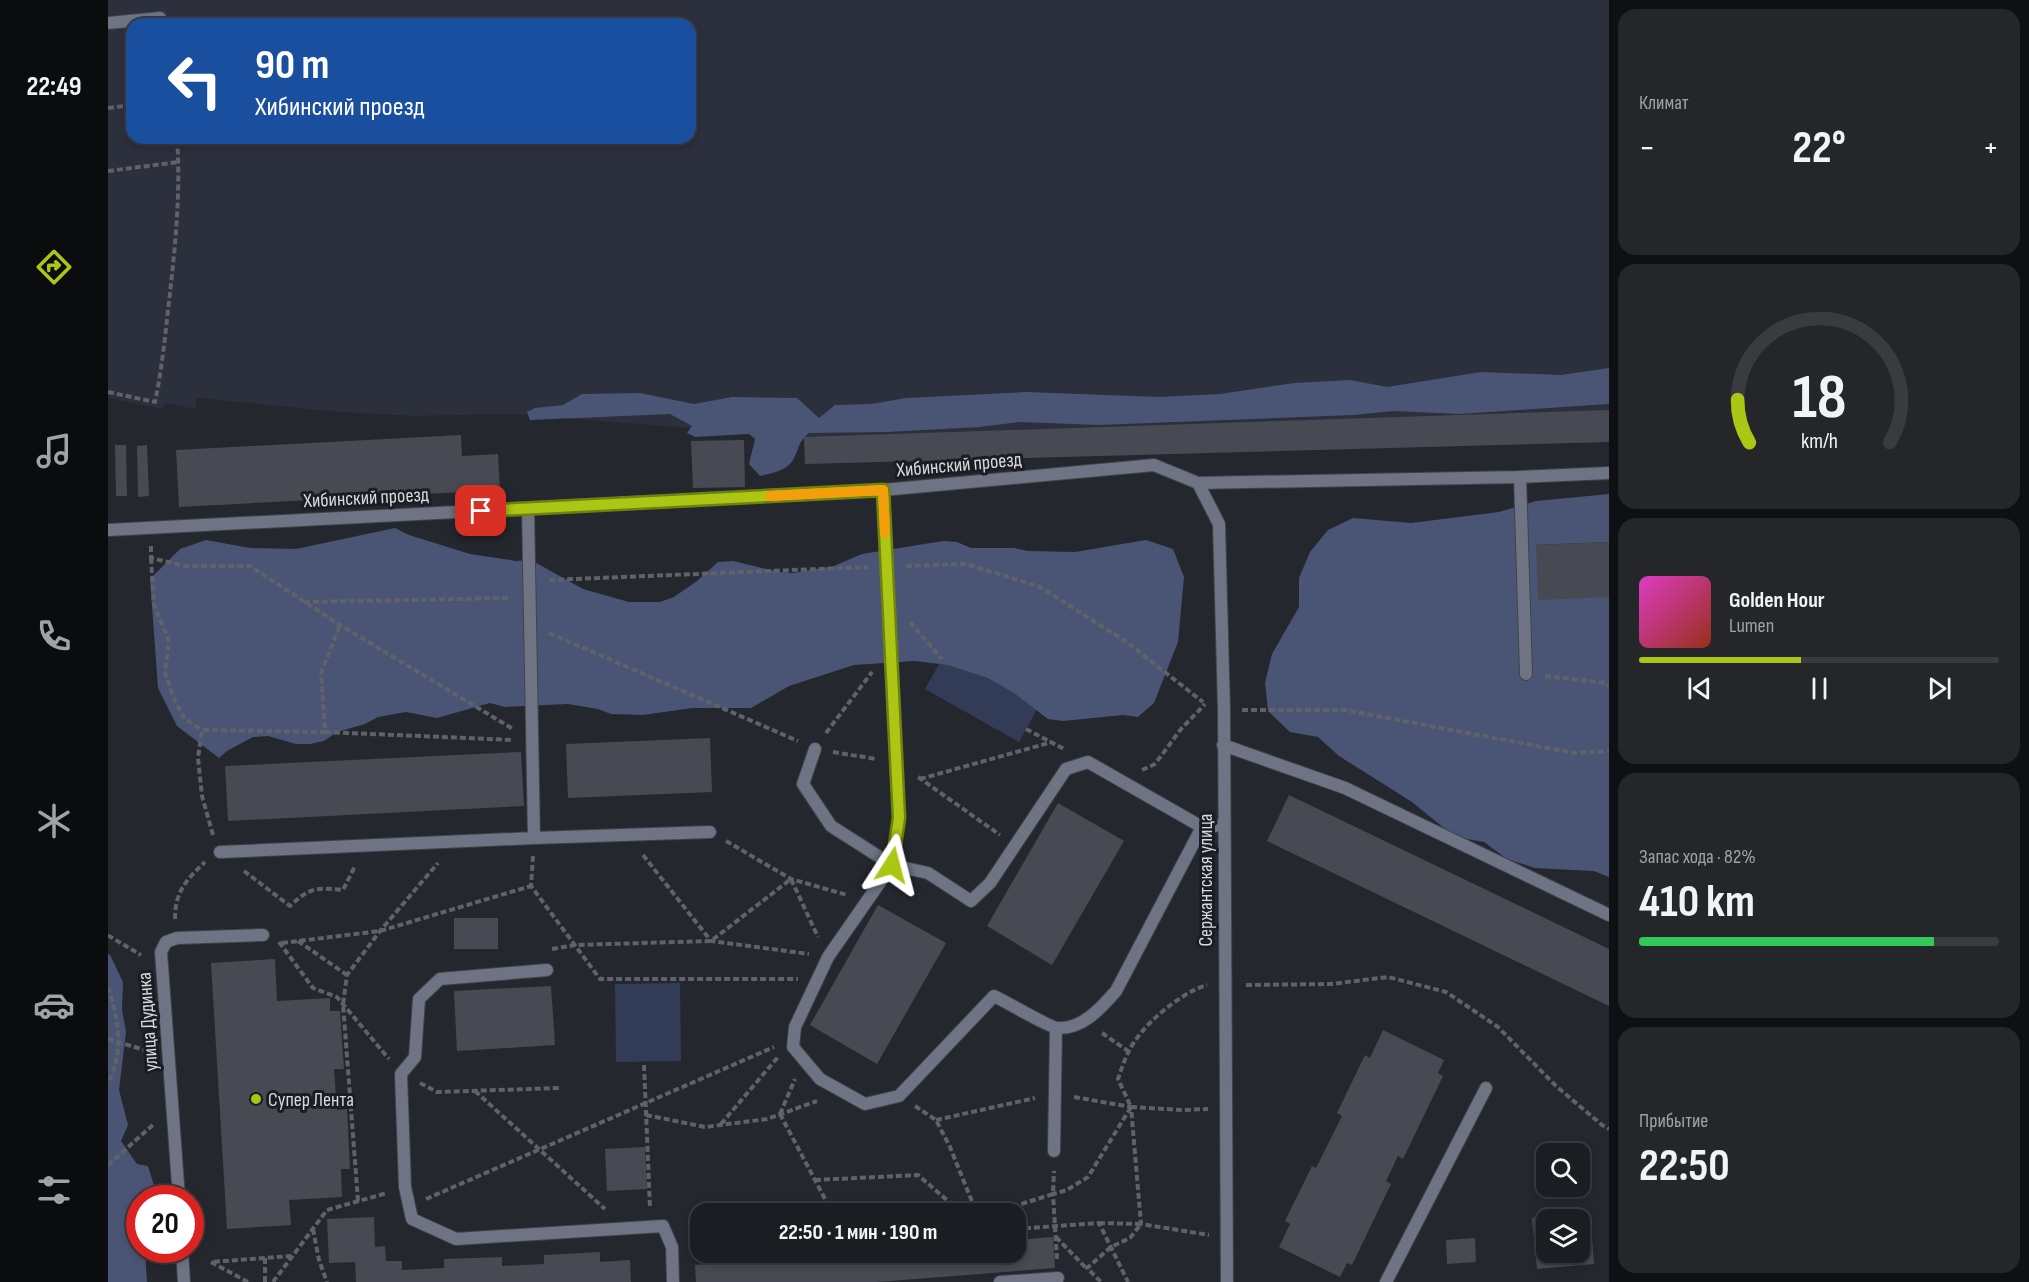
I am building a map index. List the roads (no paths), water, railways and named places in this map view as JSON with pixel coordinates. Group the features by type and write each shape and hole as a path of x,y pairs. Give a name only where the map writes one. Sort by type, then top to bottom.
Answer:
{"street":[{"path":"108,23 126,21"},
{"name":"Хибинский проезд","path":"108,530 883,490 1154,465 1198,483"},
{"path":"1198,483 1520,477 1609,473"},
{"path":"1520,477 1526,674"},
{"name":"Сержантская улица","path":"1198,483 1219,524 1224,710 1227,1282"},
{"path":"883,490 899,818 892,865 828,957 795,1027 793,1047 820,1079 865,1104 899,1096 994,996 1056,1028 1078,1024 1097,1012 1116,991 1202,827"},
{"path":"528,508 528,624 534,838"},
{"path":"1223,745 1345,788 1609,915"},
{"path":"815,749 803,784 831,826 892,865 928,873 971,901 990,883 1066,769 1088,762 1202,827 1224,825"},
{"path":"220,852 710,831"},
{"name":"улица Дудинка","path":"177,1185 161,952 166,942 177,938 263,934"},
{"path":"547,970 440,979 418,999 415,1057 401,1074 405,1187 412,1219 456,1239 663,1226 672,1247 673,1282"},
{"path":"1054,1151 1056,1028"},
{"path":"1386,1282 1486,1088"},
{"path":"183,1263 184,1282"},
{"path":"1000,1282 1058,1278"}],"place":[{"name":"Супер Лента","path":"256,1099"}]}
